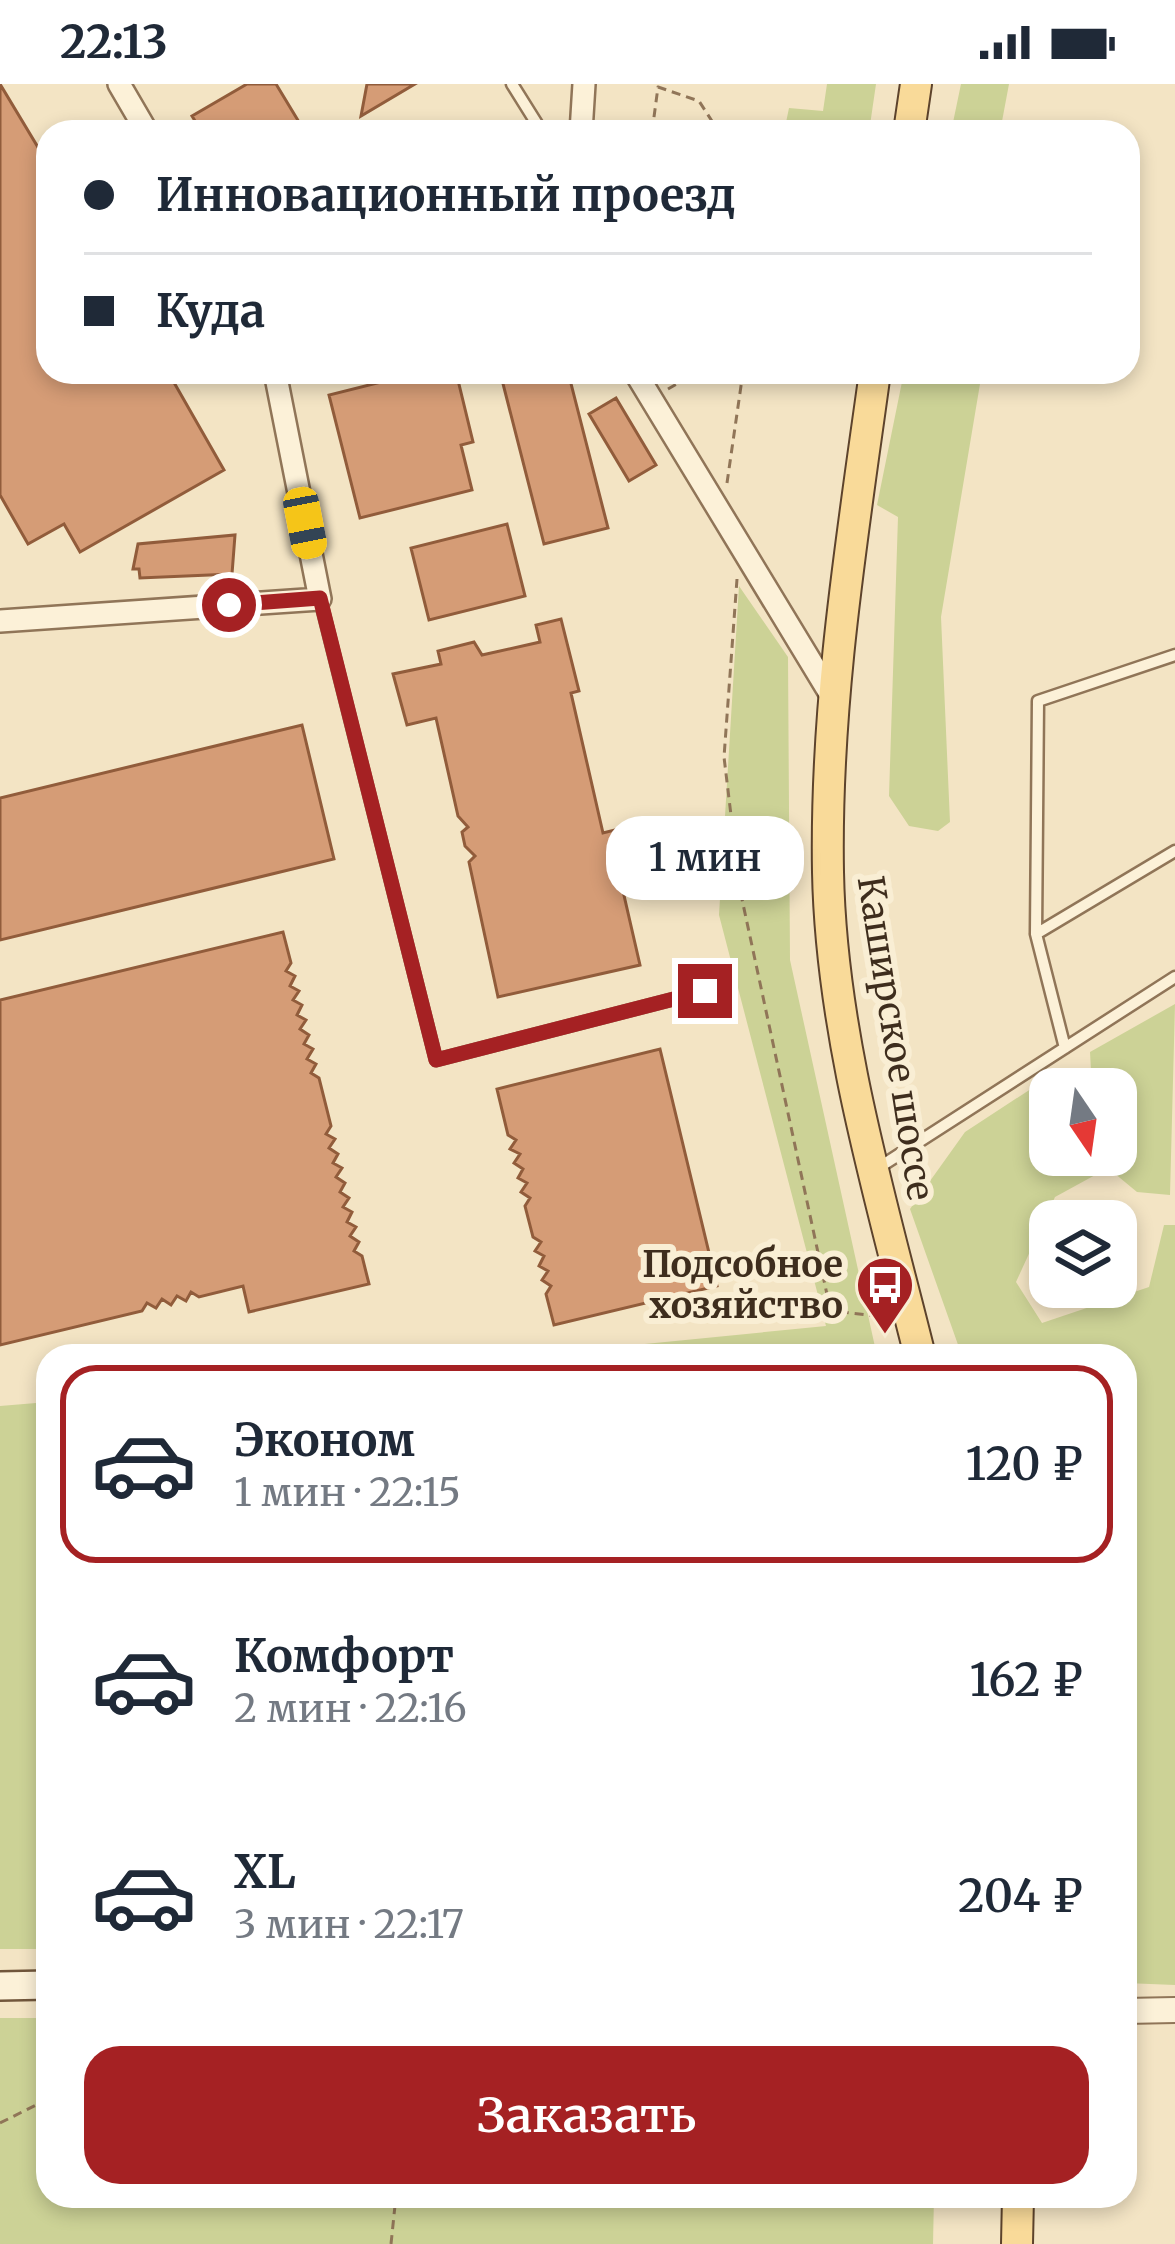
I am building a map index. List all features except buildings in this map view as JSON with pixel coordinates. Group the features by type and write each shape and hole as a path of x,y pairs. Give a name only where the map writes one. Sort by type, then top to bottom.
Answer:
{"main road":[{"path":"911,120 916,84"},
{"name":"Каширское шоссе","path":"873,384 830,695 829,875 834,950 872,1172 917,1344"},
{"path":"0,1985 36,1985"},
{"path":"1017,2244 1018,2208"}],"street":[{"path":"119,84 140,120"},
{"path":"582,120 584,84"},
{"path":"0,621 320,598 277,384"},
{"path":"642,384 830,695"},
{"path":"1137,2011 1175,2010"}],"lane":[{"path":"512,84 534,120"},
{"path":"320,598 436,1060 705,991"},
{"path":"1065,1048 1036,934 1038,701 1175,655"},
{"path":"1036,934 1175,851"},
{"path":"872,1172 1175,977"}],"path":[{"path":"654,120 658,88 699,100 712,120"},
{"path":"651,399 677,384"},
{"path":"718,513 724,501 740,384"},
{"path":"740,549 724,757 740,890 813,1232 834,1311 851,1317 910,1316"},
{"path":"0,2123 36,2104"},
{"path":"391,2244 395,2208"}],"green space":[{"path":"827,84 876,84 871,120 786,120 789,108 823,111"},
{"path":"961,84 1009,84 1002,120 954,120"},
{"path":"902,384 980,384 941,617 950,822 938,831 909,826 889,796 898,517 877,505"},
{"path":"739,586 788,657 790,960 874,1344 644,1344 826,1326 719,915"},
{"path":"1175,1004 1170,1195 1137,1192 1118,1176 1137,1176 1137,1068 1091,1068 1090,1052"},
{"path":"1029,1090 1029,1176 1093,1176 1054,1200 1029,1200 1029,1254 1016,1282 1042,1323 1087,1308 1137,1308 1137,1291 1149,1287 1164,1225 1175,1225 1175,1985 1137,1983 1137,1344 958,1344 910,1209 965,1132"},
{"path":"36,1403 36,1949 0,1949 0,1406"},
{"path":"0,2018 36,2018 36,2208 934,2208 933,2244 0,2244"}],"place":[{"name":"Подсобное хозяйство","path":"885,1336"}],"route":[{"path":"229,605 320,598 436,1060 705,991"}]}
